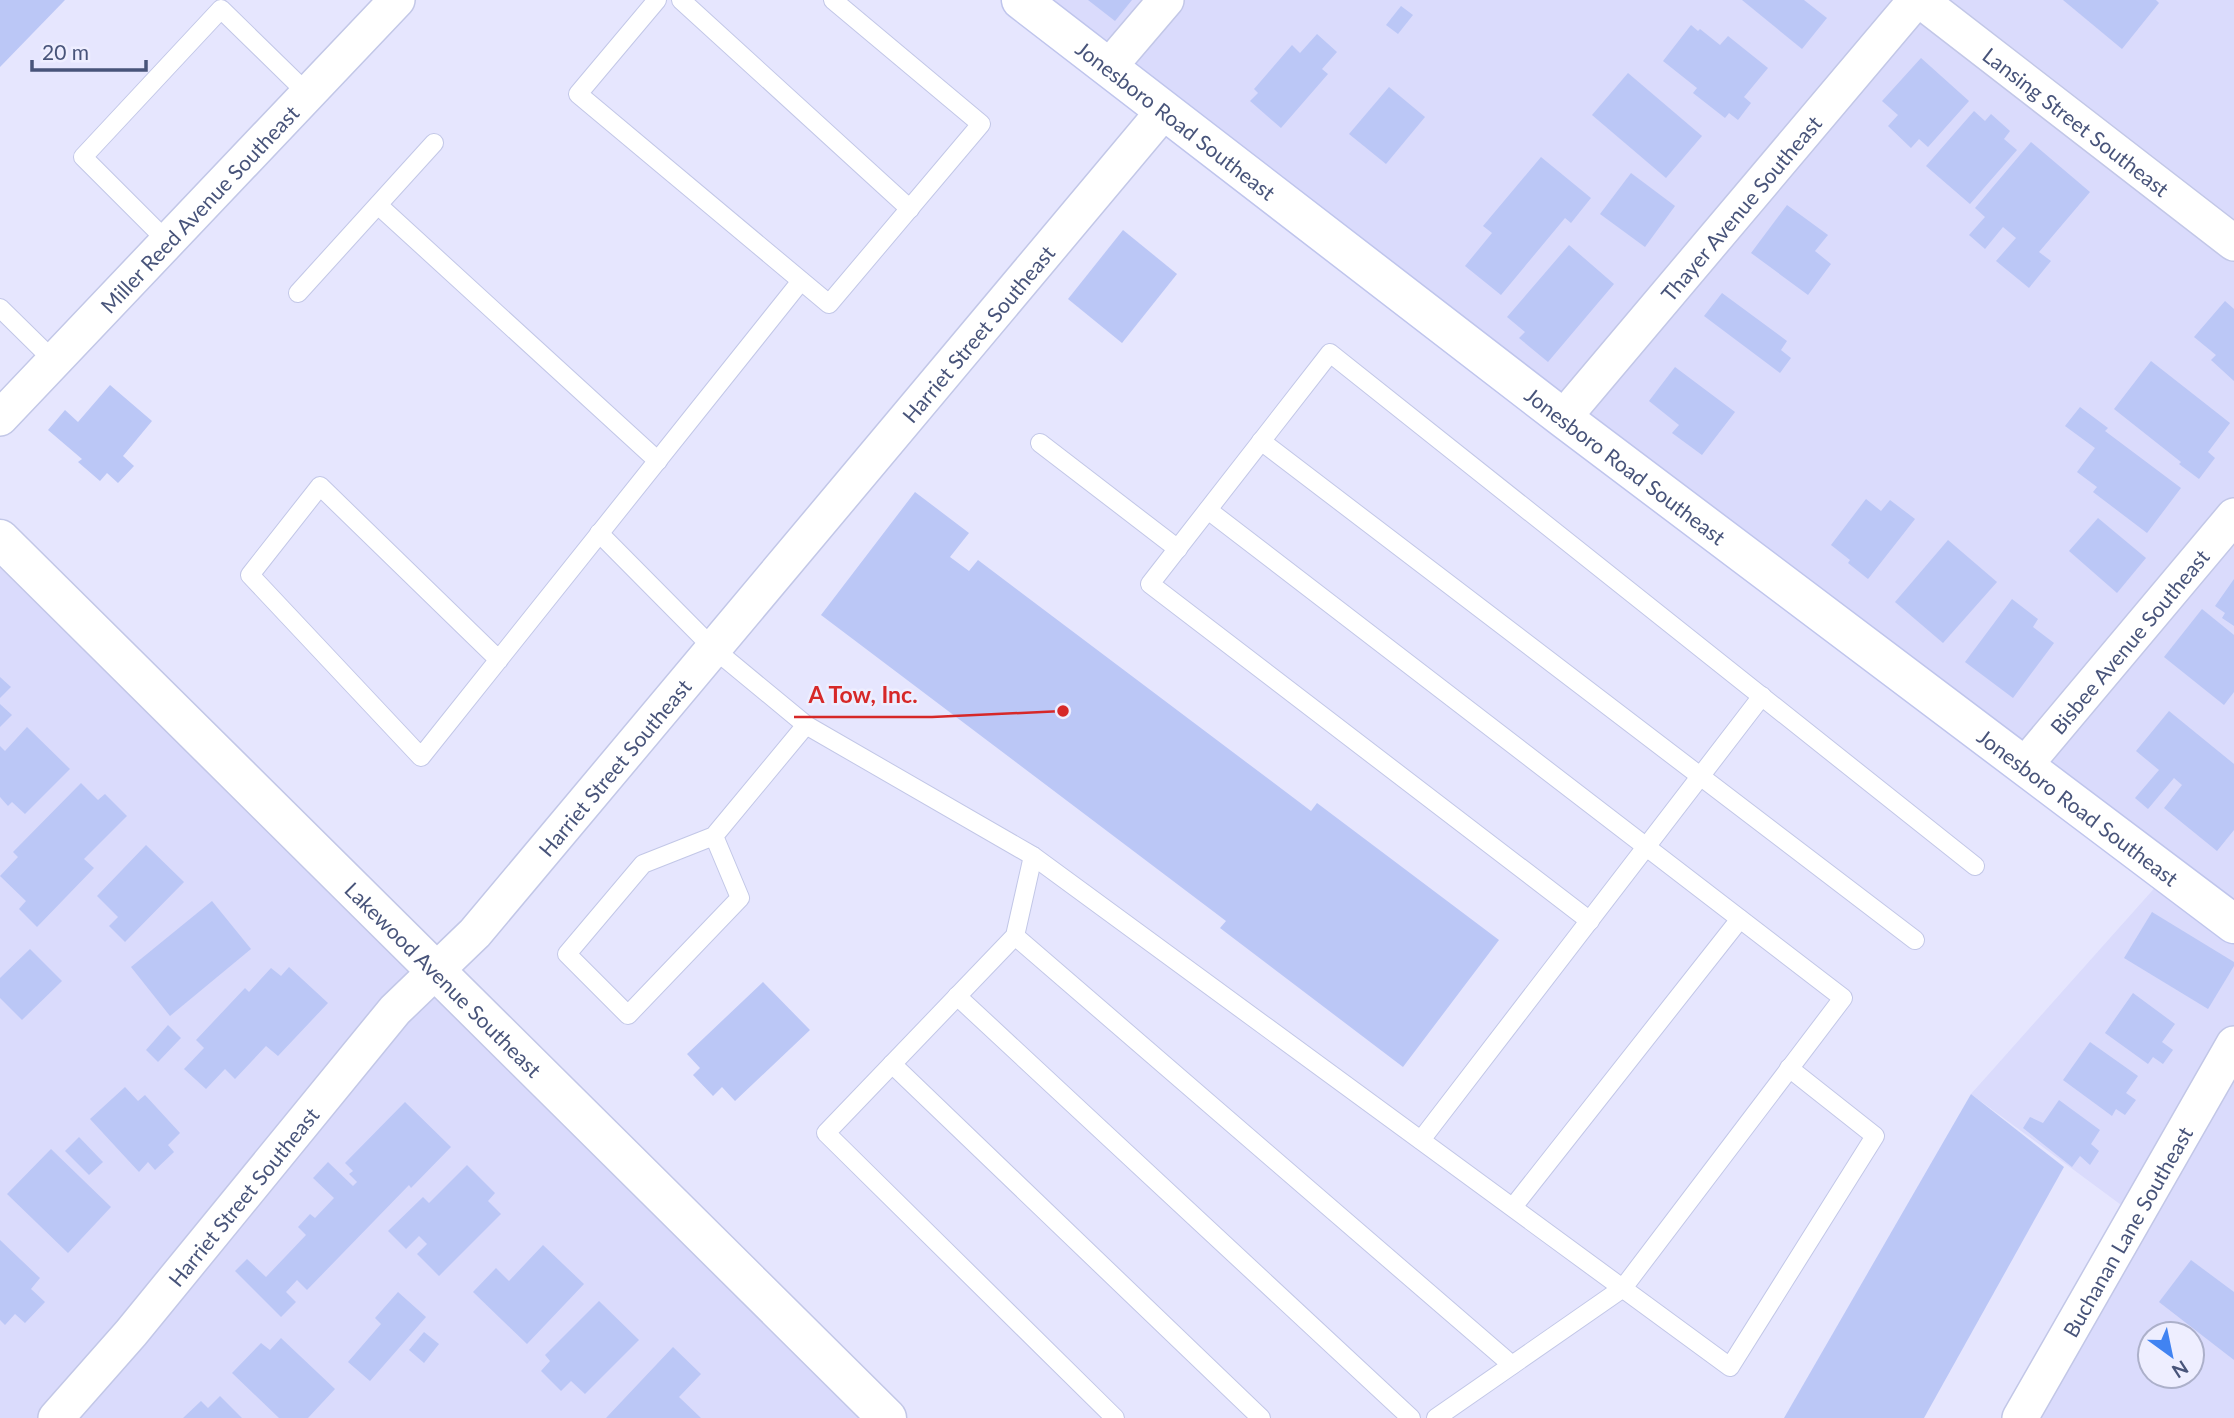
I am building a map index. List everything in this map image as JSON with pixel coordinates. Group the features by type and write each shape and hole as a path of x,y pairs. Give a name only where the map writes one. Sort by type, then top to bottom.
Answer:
{"main road":[{"name":"Jonesboro Road Southeast","path":"1021,0 1563,418 2234,924"},
{"name":"Lakewood Avenue Southeast","path":"0,540 887,1418"}],"street":[{"name":"Miller Reed Avenue Southeast","path":"0,418 397,0"},
{"path":"1108,68 1166,0"},
{"name":"Lansing Street Southeast","path":"1918,0 2234,243"},
{"name":"Thayer Avenue Southeast","path":"1563,418 1918,0"},
{"name":"Harriet Street Southeast","path":"56,1418 131,1333 395,1010 475,933 1164,111"},
{"name":"Bisbee Avenue Southeast","path":"2024,766 2234,516"},
{"name":"Buchanan Lane Southeast","path":"2020,1418 2234,1044"}],"lane":[{"path":"657,0 578,94 829,304 981,124 833,0"},
{"path":"681,0 910,209"},
{"path":"167,242 83,157 221,9 308,94"},
{"path":"298,293 434,144"},
{"path":"378,205 657,461"},
{"path":"499,660 320,486 250,575 421,757 499,660 599,533 801,281"},
{"path":"0,308 54,361"},
{"path":"1590,921 1150,584 1330,353 1975,866"},
{"path":"1261,441 1915,940"},
{"path":"1040,443 1178,549"},
{"path":"1208,510 1843,998 1623,1288 1436,1418"},
{"path":"599,533 715,649 806,725 1033,856 1730,1367 1875,1136 1789,1068"},
{"path":"1421,1140 1762,696"},
{"path":"714,835 740,898 628,1014 567,954 643,864 714,835 806,725"},
{"path":"1033,856 1014,936 826,1133 1115,1418"},
{"path":"1513,1207 1740,919"},
{"path":"1014,936 1512,1365"},
{"path":"957,996 1411,1418"},
{"path":"892,1064 1261,1418"}],"shaded area":[{"path":"1028,0 2234,0 2234,1418 2033,1418 2136,1216 1971,1094 2167,874"},
{"path":"0,545 885,1418 0,1418"}],"building":[{"path":"0,0 65,0 0,67"},
{"path":"1088,0 1132,0 1115,21"},
{"path":"1742,0 1804,0 1827,18 1802,49"},
{"path":"2063,0 2156,0 2159,3 2122,49"},
{"path":"1401,6 1413,15 1398,34 1386,25"},
{"path":"1691,25 1720,45 1728,36 1768,68 1744,97 1751,103 1738,120 1729,113 1725,118 1693,93 1697,88 1663,61"},
{"path":"1317,34 1337,52 1322,69 1328,74 1281,128 1250,101 1258,93 1254,89 1292,45 1300,53"},
{"path":"1921,58 1969,101 1928,147 1919,139 1911,148 1888,126 1898,115 1882,101"},
{"path":"1628,73 1702,136 1666,178 1592,115"},
{"path":"1389,87 1425,117 1386,164 1349,134"},
{"path":"1974,111 1985,121 1991,114 2010,131 2004,139 2017,150 1970,204 1926,166"},
{"path":"2031,142 2090,192 2039,252 2051,261 2029,288 1996,261 2016,238 2003,227 1985,249 1969,235 1985,217 1975,208"},
{"path":"1541,157 1591,198 1571,223 1565,218 1501,295 1465,266 1492,233 1483,226"},
{"path":"1631,173 1675,206 1645,247 1600,214"},
{"path":"1787,205 1828,235 1815,251 1831,264 1808,295 1751,253"},
{"path":"1123,230 1177,274 1122,343 1068,299"},
{"path":"1569,245 1614,284 1548,362 1519,338 1525,332 1507,317"},
{"path":"1722,293 1787,341 1781,350 1791,358 1780,373 1704,316"},
{"path":"2225,301 2234,309 2234,381 2211,360 2216,355 2194,337"},
{"path":"2151,361 2230,423 2208,452 2215,458 2199,479 2114,409"},
{"path":"1675,367 1735,412 1702,455 1672,433 1679,425 1649,401"},
{"path":"110,385 152,421 123,456 134,466 118,483 107,473 100,481 78,462 82,459 48,430 65,410 78,422"},
{"path":"2080,407 2108,428 2105,431 2181,488 2147,533 2093,492 2097,487 2077,472 2095,448 2065,426"},
{"path":"915,492 969,533 950,557 969,571 978,560 1311,811 1317,803 1499,940 1403,1067 1220,928 1226,921 821,615"},
{"path":"1866,499 1881,511 1890,500 1915,519 1868,579 1831,545"},
{"path":"2098,518 2146,558 2117,593 2069,551"},
{"path":"1948,540 1997,582 1943,643 1895,602"},
{"path":"2234,579 2234,626 2222,618 2225,613 2215,606"},
{"path":"2012,599 2038,619 2033,627 2054,643 2013,698 1965,662"},
{"path":"2202,609 2234,635 2234,692 2224,705 2164,657"},
{"path":"0,677 11,687 0,698"},
{"path":"0,704 12,715 0,727"},
{"path":"2169,711 2234,764 2234,830 2217,851 2164,808 2182,785 2174,778 2148,809 2135,798 2159,770 2136,751"},
{"path":"27,727 70,769 25,814 12,802 8,806 0,797 0,746 5,751"},
{"path":"81,783 98,800 105,794 127,816 84,859 94,868 37,927 19,909 26,901 0,876 18,857 13,852"},
{"path":"146,845 184,882 125,942 109,926 118,917 97,896"},
{"path":"212,901 251,949 170,1016 131,967"},
{"path":"2152,912 2234,962 2208,1009 2124,958"},
{"path":"30,949 62,981 22,1020 0,998 0,978"},
{"path":"289,967 328,1003 278,1056 266,1046 235,1079 225,1069 206,1089 184,1069 204,1048 196,1040 245,988 249,992 271,968 281,976"},
{"path":"763,982 810,1030 735,1101 722,1087 713,1096 693,1075 700,1068 687,1054"},
{"path":"2133,993 2175,1024 2162,1042 2173,1050 2163,1064 2153,1057 2148,1064 2105,1033"},
{"path":"168,1025 181,1038 158,1062 146,1050"},
{"path":"2090,1042 2138,1076 2126,1093 2136,1100 2125,1115 2116,1109 2112,1116 2063,1080"},
{"path":"125,1087 138,1101 145,1095 180,1133 168,1145 174,1152 155,1170 148,1162 139,1172 90,1119"},
{"path":"1971,1094 2064,1167 1924,1418 1784,1418"},
{"path":"2059,1100 2100,1130 2091,1144 2099,1151 2090,1165 2080,1156 2072,1167 2023,1128 2030,1117 2043,1123"},
{"path":"405,1102 451,1147 411,1188 409,1185 307,1290 297,1280 286,1292 296,1302 281,1317 235,1271 247,1259 266,1277 306,1235 298,1227 310,1214 315,1218 334,1198 313,1178 328,1162 353,1186 357,1182 349,1174 353,1171 345,1163"},
{"path":"79,1137 103,1162 89,1175 65,1151"},
{"path":"51,1149 111,1207 68,1253 7,1194"},
{"path":"467,1165 495,1193 488,1201 501,1214 439,1276 417,1254 427,1244 419,1236 406,1249 388,1231 423,1197 429,1203"},
{"path":"0,1240 40,1278 31,1289 45,1302 25,1323 15,1314 5,1325 0,1320"},
{"path":"543,1245 584,1284 527,1344 473,1292 496,1268 509,1281"},
{"path":"2191,1260 2234,1292 2234,1360 2206,1338 2206,1320 2182,1320 2159,1302"},
{"path":"398,1292 426,1317 370,1381 348,1362 381,1324 375,1318"},
{"path":"599,1301 639,1340 585,1394 571,1381 561,1391 541,1371 550,1361 545,1355"},
{"path":"424,1332 439,1344 424,1363 409,1350"},
{"path":"281,1338 335,1389 308,1418 279,1418 232,1373 261,1343 270,1350"},
{"path":"673,1347 701,1374 679,1397 701,1418 606,1418"},
{"path":"220,1396 242,1418 183,1418 201,1401 208,1408"}],"place":[{"name":"A Tow, Inc.","path":"1063,711"}]}
